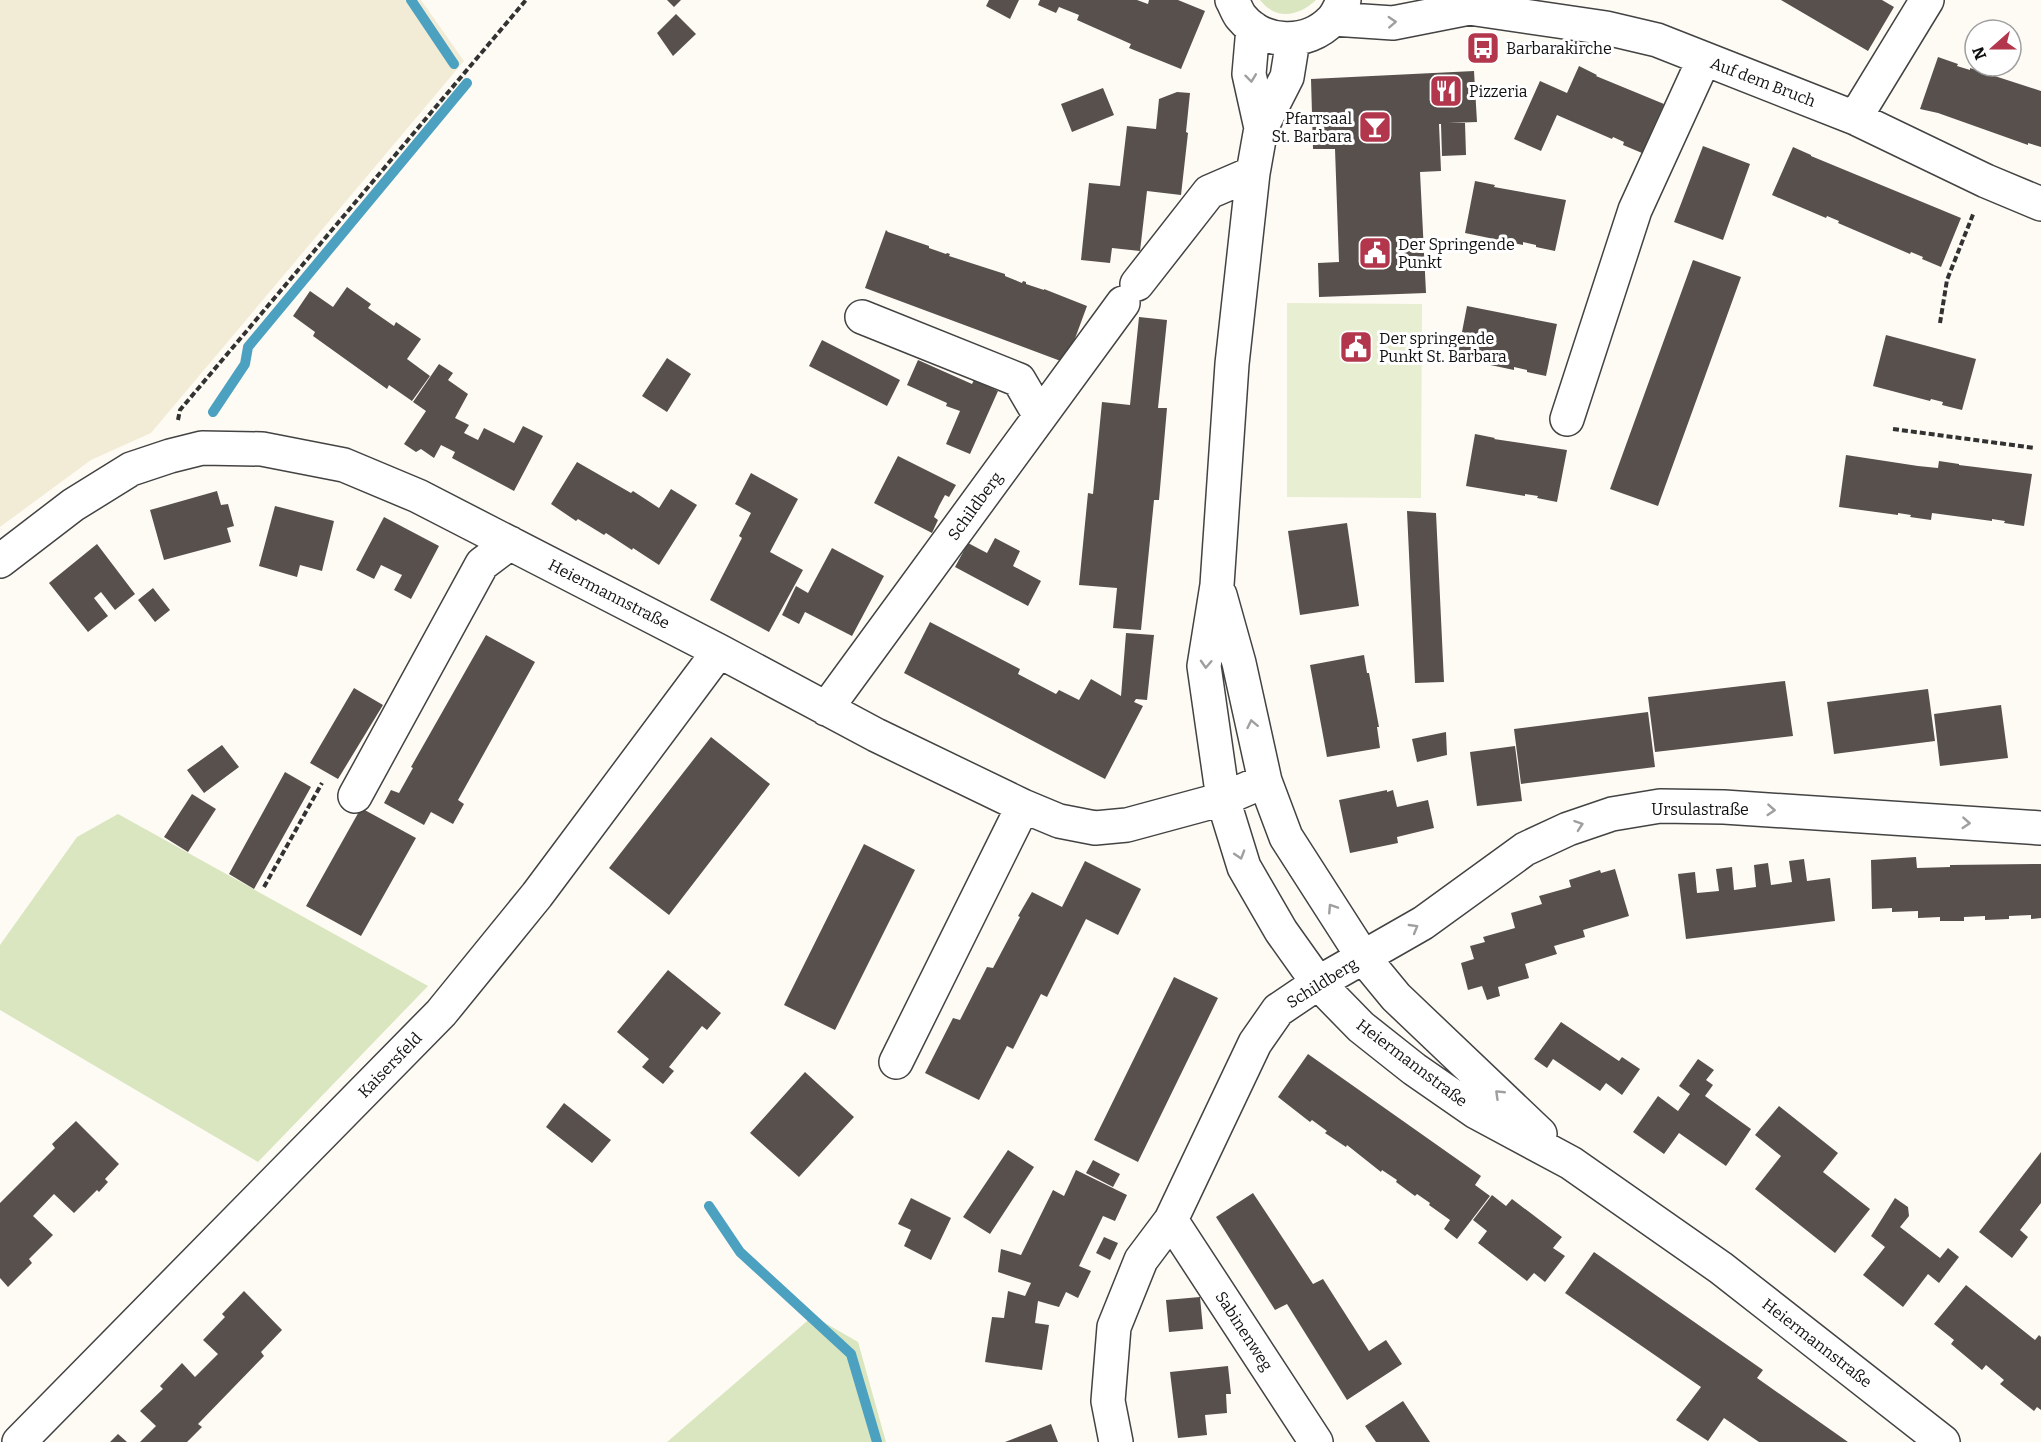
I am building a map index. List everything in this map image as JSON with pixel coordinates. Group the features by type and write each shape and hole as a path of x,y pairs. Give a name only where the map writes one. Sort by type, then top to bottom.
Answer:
{"street":[{"path":"1233,0 1240,15 1253,28 1272,37 1293,40 1315,33 1339,10"},
{"path":"1854,118 1927,0"},
{"name":"Auf dem Bruch","path":"1339,10 1392,23 1457,4 1606,28 1657,40 1854,118 1986,181 2041,204"},
{"name":"Schildberg","path":"1253,28 1249,74 1261,128"},
{"name":"Schildberg","path":"1223,799 1204,666 1217,585 1232,364 1253,174 1261,128 1287,77 1293,40"},
{"path":"1567,419 1635,210 1704,59"},
{"name":"Schildberg","path":"826,709 1130,294 1209,192 1253,174"},
{"path":"862,317 1019,380 1040,416"},
{"name":"Heiermannstraße","path":"0,561 73,505 131,469 202,448 262,449 344,465 418,496 719,651 826,709 1023,806 1059,821 1095,828 1127,825 1223,799 1265,781"},
{"path":"355,796 483,564 510,543"},
{"name":"Schildberg","path":"1116,1442 1108,1401 1114,1327 1141,1260 1172,1220 1255,1042 1278,1010 1318,983 1364,957 1286,837 1265,781 1239,663 1217,585"},
{"name":"Kaisersfeld","path":"19,1442 441,1012 537,895 719,651"},
{"name":"Heiermannstraße","path":"1223,799 1244,867 1281,931 1318,983 1361,1027 1414,1069 1476,1112 1571,1163 1721,1268 1941,1441"},
{"path":"896,1062 1023,806"},
{"name":"Ursulastraße","path":"1364,957 1423,923 1525,849 1568,829 1612,814 1660,806 1724,807 2041,828"},
{"name":"Heiermannstraße","path":"1364,957 1396,997 1571,1163"},
{"name":"Sabinenweg","path":"1172,1220 1316,1442"}],"path":[{"path":"170,456 180,410 526,0"},
{"path":"1940,323 1947,280 1986,181"},
{"path":"1893,429 2035,448"},
{"path":"264,887 324,779"}],"shaded area":[{"path":"0,0 421,0 464,61 151,433 91,460 0,527"}],"green space":[{"path":"1260,0 1316,0 1302,10 1288,14 1273,11"},
{"path":"1287,303 1422,304 1421,498 1287,497"},
{"path":"118,814 428,986 258,1162 0,1010 0,945 77,837"},
{"path":"813,1316 858,1342 886,1442 667,1442"}],"building":[{"path":"667,0 681,0 674,7"},
{"path":"989,0 1019,0 1010,19 986,6"},
{"path":"1040,0 1137,0 1148,4 1149,0 1178,0 1205,11 1181,69 1129,48 1131,44 1077,20 1079,15 1059,7 1056,13 1038,5"},
{"path":"1781,0 1882,0 1894,7 1868,51"},
{"path":"676,14 696,34 673,56 657,33"},
{"path":"1938,57 1963,68 1963,78 2001,78 2041,91 2041,147 2028,143 2028,145 1938,113 1920,109"},
{"path":"1579,66 1596,76 1664,104 1642,153 1623,145 1624,142 1613,137 1612,139 1557,115 1541,151 1514,139 1540,81 1567,93"},
{"path":"1474,71 1477,122 1448,123 1465,123 1466,155 1442,156 1441,124 1439,124 1441,171 1420,172 1426,293 1319,297 1318,263 1339,262 1335,149 1313,149 1311,79"},
{"path":"1103,88 1114,115 1072,132 1061,104"},
{"path":"1177,92 1190,93 1181,195 1147,191 1140,251 1112,248 1110,263 1081,260 1089,183 1120,186 1127,126 1156,129 1159,99"},
{"path":"1703,146 1750,164 1723,240 1674,222"},
{"path":"1793,147 1961,218 1941,267 1922,259 1923,257 1911,252 1910,254 1838,223 1839,221 1827,216 1826,218 1772,195"},
{"path":"1475,181 1495,185 1494,187 1566,200 1555,251 1523,242 1523,245 1465,233"},
{"path":"886,230 950,254 949,256 1005,274 1022,283 1026,282 1026,284 1087,306 1066,363 865,288"},
{"path":"1693,260 1741,277 1658,506 1610,489"},
{"path":"347,287 371,304 368,308 394,326 396,322 421,339 407,359 430,376 412,401 389,385 387,389 313,336 315,332 293,316 310,291 333,307"},
{"path":"1467,306 1557,324 1546,376 1514,367 1514,370 1457,358"},
{"path":"1139,317 1167,320 1158,408 1167,408 1159,500 1154,500 1141,630 1113,628 1117,588 1079,585 1088,493 1093,494 1102,402 1130,405"},
{"path":"1886,335 1976,359 1962,410 1942,405 1943,402 1931,399 1930,401 1873,386"},
{"path":"822,340 900,380 887,406 809,366"},
{"path":"667,358 691,374 667,412 642,396"},
{"path":"918,360 972,384 974,380 998,391 970,454 946,444 960,411 907,385"},
{"path":"439,364 453,373 448,380 468,394 455,418 469,425 464,433 478,440 484,428 514,443 523,426 543,436 514,491 452,458 455,452 441,445 434,458 421,449 416,452 404,444 426,411 413,402"},
{"path":"1475,434 1567,450 1557,502 1537,498 1538,496 1466,486"},
{"path":"1846,455 1918,466 1938,468 1939,461 2032,474 2024,526 1992,519 1992,521 1932,513 1931,520 1898,513 1898,515 1839,507"},
{"path":"898,456 956,485 949,497 945,495 939,506 934,517 938,520 932,533 874,503"},
{"path":"577,462 631,493 633,491 659,508 671,489 697,505 659,565 606,533 604,535 578,519 576,521 551,504"},
{"path":"751,473 798,499 770,552 803,570 769,632 710,600 742,538 739,536 751,513 735,504"},
{"path":"217,491 221,505 228,504 234,526 227,528 231,542 164,560 150,510"},
{"path":"275,506 334,521 322,571 300,565 297,577 259,566"},
{"path":"1407,511 1436,513 1444,682 1415,683"},
{"path":"384,517 439,546 411,599 394,590 402,575 381,565 374,579 356,570"},
{"path":"1347,523 1359,606 1300,615 1288,531"},
{"path":"995,538 1020,551 1013,566 1041,581 1028,606 955,567 968,543 987,553"},
{"path":"97,544 135,594 115,610 101,592 94,598 108,616 88,632 49,583"},
{"path":"832,548 884,576 852,636 805,612 799,624 782,615 796,586 808,593"},
{"path":"153,588 170,610 155,622 138,600"},
{"path":"930,622 1020,669 1018,674 1056,694 1059,690 1079,700 1091,679 1121,696 1126,633 1154,635 1147,700 1136,699 1134,702 1143,706 1105,779 904,673"},
{"path":"486,635 535,662 458,800 464,804 453,824 431,812 424,825 384,803 391,790 399,793 413,768 411,767"},
{"path":"1364,655 1379,727 1377,727 1380,748 1327,757 1310,665"},
{"path":"1785,681 1793,736 1655,752 1648,697"},
{"path":"354,688 383,705 338,779 310,763"},
{"path":"1928,689 1935,741 1834,754 1827,702"},
{"path":"2001,705 2008,758 1940,766 1934,714"},
{"path":"1648,712 1655,767 1521,784 1514,729"},
{"path":"1446,732 1447,755 1417,762 1412,739"},
{"path":"711,737 770,784 669,915 609,868"},
{"path":"222,745 239,767 204,793 187,770"},
{"path":"1515,746 1522,801 1477,806 1470,752"},
{"path":"285,772 311,787 254,889 229,874"},
{"path":"1387,790 1387,792 1393,790 1397,807 1428,800 1434,828 1397,837 1398,843 1350,853 1339,800"},
{"path":"192,794 216,809 188,852 164,837"},
{"path":"361,808 416,838 361,936 306,906"},
{"path":"864,844 915,870 835,1030 784,1005"},
{"path":"1916,857 1917,868 1950,867 1950,865 2041,864 2041,918 2031,919 2031,915 1985,920 1985,916 1964,917 1964,921 1940,921 1940,917 1918,918 1918,911 1892,912 1892,908 1872,909 1871,860"},
{"path":"1804,859 1807,881 1830,878 1835,921 1686,939 1678,874 1695,872 1697,893 1719,891 1716,869 1732,867 1734,890 1756,887 1754,865 1768,863 1771,885 1792,882 1789,861"},
{"path":"1085,861 1141,889 1118,935 1086,919 1047,997 1041,994 1013,1049 1007,1046 979,1100 925,1073 953,1018 960,1020 987,967 993,968 1032,892 1062,907"},
{"path":"1615,869 1629,916 1583,930 1585,937 1554,946 1557,954 1525,964 1529,978 1498,987 1500,996 1487,1000 1482,986 1468,990 1461,963 1474,959 1470,946 1485,942 1483,937 1515,928 1511,913 1542,904 1539,896 1571,887 1569,880 1600,870 1601,873"},
{"path":"668,970 721,1013 707,1030 702,1026 669,1067 674,1071 663,1084 642,1067 649,1059 617,1032"},
{"path":"1174,977 1218,998 1138,1162 1094,1140"},
{"path":"1561,1022 1619,1061 1622,1057 1640,1069 1622,1095 1606,1083 1600,1091 1553,1059 1547,1068 1534,1059"},
{"path":"1308,1054 1481,1176 1475,1185 1490,1196 1457,1239 1444,1229 1450,1220 1429,1205 1430,1203 1417,1194 1415,1196 1396,1182 1397,1180 1382,1170 1381,1172 1347,1145 1346,1147 1325,1133 1327,1131 1312,1120 1310,1122 1278,1097"},
{"path":"1698,1059 1714,1070 1706,1080 1713,1085 1705,1096 1751,1129 1726,1166 1679,1133 1664,1154 1633,1132 1658,1096 1678,1111 1690,1094 1679,1086"},
{"path":"805,1072 854,1117 799,1177 750,1133"},
{"path":"564,1103 611,1140 592,1163 546,1127"},
{"path":"1779,1106 1838,1153 1823,1172 1870,1209 1835,1253 1755,1189 1781,1156 1755,1135"},
{"path":"76,1121 119,1164 105,1179 108,1182 99,1192 97,1190 74,1213 54,1194 33,1216 53,1235 29,1259 32,1263 8,1287 0,1278 0,1203 55,1148 52,1144"},
{"path":"1008,1150 1034,1167 990,1234 963,1217"},
{"path":"2041,1152 2041,1203 2020,1230 2028,1237 2012,1258 1979,1232"},
{"path":"1093,1160 1120,1174 1113,1187 1086,1173"},
{"path":"1076,1170 1127,1195 1115,1221 1103,1216 1079,1266 1091,1271 1078,1298 1066,1292 1059,1307 1038,1301 1035,1323 1049,1325 1042,1370 985,1362 992,1317 1004,1318 1008,1291 1025,1296 1031,1283 998,1272 1001,1249 1021,1255 1053,1190 1064,1196"},
{"path":"1253,1193 1313,1284 1323,1279 1369,1351 1386,1340 1402,1364 1347,1400 1287,1304 1275,1310 1216,1217"},
{"path":"1492,1195 1506,1206 1512,1199 1562,1237 1553,1248 1565,1256 1545,1282 1534,1273 1527,1281 1478,1243 1487,1231 1473,1220"},
{"path":"911,1198 951,1218 931,1260 904,1246 911,1230 898,1224"},
{"path":"1895,1198 1908,1207 1909,1216 1900,1227 1940,1258 1948,1248 1959,1257 1939,1283 1928,1274 1903,1307 1863,1275 1885,1247 1871,1236"},
{"path":"1104,1237 1118,1243 1110,1260 1096,1253"},
{"path":"1594,1252 1763,1370 1757,1378 1848,1442 1759,1442 1724,1418 1708,1441 1676,1420 1701,1387 1565,1293"},
{"path":"1966,1285 2035,1340 2039,1335 2041,1337 2041,1410 2037,1407 2034,1411 2000,1384 2004,1380 1986,1365 1982,1370 1951,1344 1954,1340 1934,1324"},
{"path":"244,1291 282,1330 261,1352 264,1356 198,1424 202,1427 187,1442 140,1442 156,1426 140,1411 163,1389 160,1386 182,1363 195,1377 218,1354 203,1340 225,1317 222,1314"},
{"path":"1200,1297 1203,1329 1169,1332 1166,1300"},
{"path":"1228,1366 1231,1394 1226,1394 1227,1413 1205,1415 1207,1435 1178,1438 1170,1372"},
{"path":"1403,1401 1430,1442 1376,1442 1365,1426"},
{"path":"1051,1424 1058,1442 1005,1442"},
{"path":"118,1434 127,1442 110,1442"}],"waterway":[{"path":"411,0 454,64"},
{"path":"213,412 245,364 248,347 467,83"},
{"path":"709,1206 740,1252 851,1354 877,1442"}],"place":[{"name":"Barbarakirche","path":"1483,48"},
{"name":"Pizzeria","path":"1446,91"},
{"name":"Pfarrsaal St. Barbara","path":"1375,127"},
{"name":"Der Springende Punkt","path":"1375,253"},
{"name":"Der springende Punkt St. Barbara","path":"1356,347"}]}
